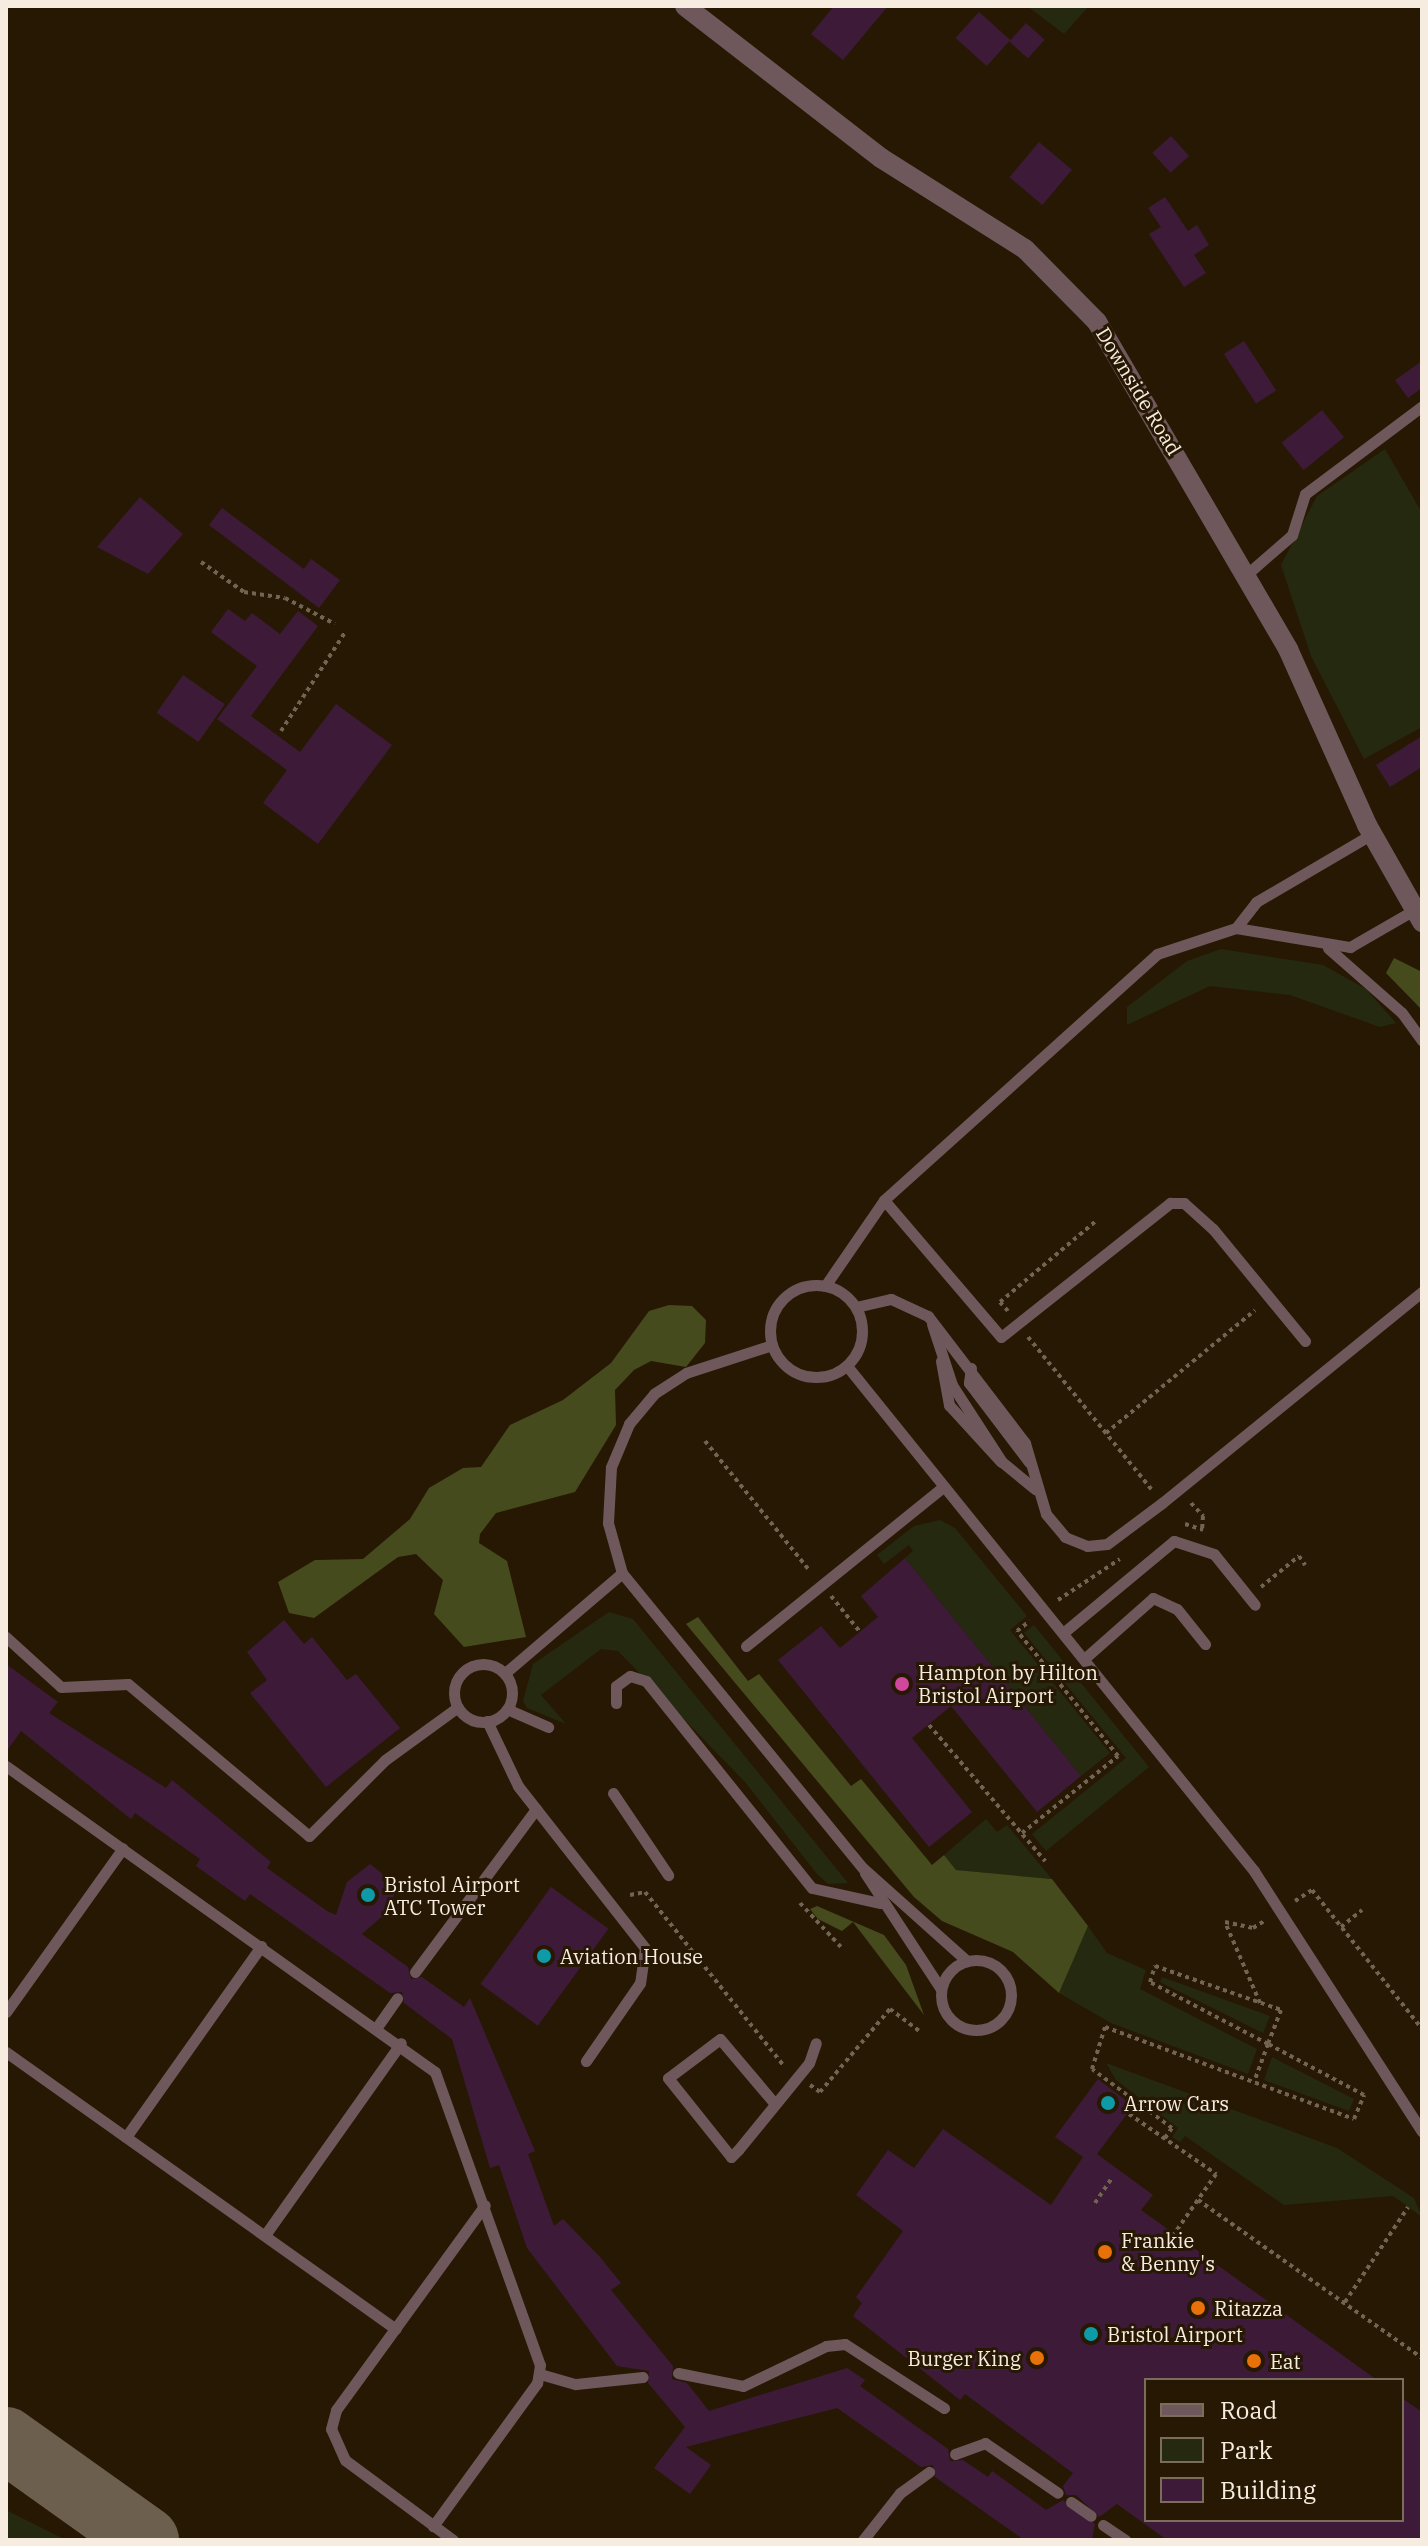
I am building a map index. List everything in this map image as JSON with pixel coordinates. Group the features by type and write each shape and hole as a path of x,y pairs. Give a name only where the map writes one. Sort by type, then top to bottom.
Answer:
{"street":[{"name":"Downside Road","path":"685,6 881,158 1064,282 1097,322 1288,649 1372,834 1418,916"}],"lane":[{"path":"1246,575 1292,535 1305,494 1422,406"},
{"path":"1236,928 1256,902 1372,834"},
{"path":"825,1286 884,1200 994,1108 1118,982 1185,939 1236,928 1328,948 1374,937 1418,916"},
{"path":"1328,948 1402,1013 1422,1041"},
{"path":"884,1200 1001,1337 1170,1203 1197,1213 1305,1341"},
{"path":"825,1286 856,1307 863,1332 847,1366 810,1377 787,1366 772,1345 778,1306 799,1289 825,1286"},
{"path":"928,1316 952,1385 1002,1462 1035,1490 1065,1537 1087,1546 1107,1544 1162,1503 1422,1292"},
{"path":"856,1307 891,1299 928,1316 1007,1413 1030,1463 1035,1490"},
{"path":"772,1345 686,1373 654,1394 629,1424 611,1467 609,1495 608,1523 622,1573 863,1868 967,1961 1001,1970 1012,1994 1006,2015 985,2030 964,2029 947,2015 941,1989 880,1903 863,1868"},
{"path":"847,1366 1254,1871 1422,2132"},
{"path":"746,1646 943,1487"},
{"path":"1063,1633 1174,1541 1214,1554 1255,1605"},
{"path":"505,1673 622,1573"},
{"path":"1084,1659 1153,1598 1177,1609 1205,1644"},
{"path":"6,1637 61,1687 128,1684 309,1836 385,1760 458,1707"},
{"path":"458,1707 454,1689 462,1672 488,1664 505,1673 512,1691 507,1709 487,1721"},
{"path":"616,1703 623,1681 646,1681 812,1888 880,1903"},
{"path":"458,1707 487,1721"},
{"path":"507,1709 548,1727"},
{"path":"487,1721 490,1742 536,1809 645,1948 640,1983 586,2061"},
{"path":"6,1766 401,2043 435,2072 485,2205 540,2374"},
{"path":"613,1793 668,1875"},
{"path":"415,1972 536,1809"},
{"path":"6,2012 123,1848"},
{"path":"126,2137 261,1946"},
{"path":"941,1989 967,1961"},
{"path":"377,2027 397,1998"},
{"path":"775,2104 720,2039 668,2078 731,2157 775,2104 797,2077 816,2043"},
{"path":"265,2235 401,2043"},
{"path":"6,2052 396,2329"},
{"path":"453,2540 352,2467 331,2437 336,2410 485,2205"},
{"path":"678,2373 743,2386 826,2346 845,2344 944,2408"},
{"path":"540,2374 576,2384 643,2377"},
{"path":"433,2526 540,2374"},
{"path":"955,2454 985,2443 1058,2493"},
{"path":"863,2540 894,2499 929,2472"},
{"path":"1071,2502 1091,2516"},
{"path":"1103,2525 1125,2540"}],"path":[{"path":"201,562 244,592 285,598 335,624"},
{"path":"281,731 346,631"},
{"path":"1096,1221 1000,1302 1170,1512 1192,1503 1202,1529"},
{"path":"1106,1433 1270,1298"},
{"path":"705,1441 860,1632"},
{"path":"1022,1833 1118,1756 1017,1631 1030,1621"},
{"path":"929,1725 1045,1861"},
{"path":"1295,1901 1312,1890 1422,2029"},
{"path":"630,1895 645,1892 797,2077 820,2092 890,2009 919,2031"},
{"path":"1341,1927 1362,1910"},
{"path":"1260,2003 1225,1922 1253,1928 1264,1921"},
{"path":"1165,2138 1172,2128 1092,2069 1105,2027 1354,2119 1364,2095 1268,2044 1150,1982 1155,1966 1281,2010 1268,2044 1254,2082"},
{"path":"1129,2114 1216,2174 1174,2234"},
{"path":"1095,2203 1112,2178"},
{"path":"1198,2200 1422,2358"},
{"path":"1345,2302 1408,2207"}],"green space":[{"path":"1027,6 1089,6 1064,34"},
{"path":"1385,449 1422,513 1422,727 1364,759 1311,656 1281,565 1317,496"},
{"path":"1221,949 1323,965 1366,989 1396,1023 1380,1027 1290,995 1210,986 1127,1025 1127,1007 1187,961"},
{"path":"1394,958 1422,972 1422,1010 1386,973"},
{"path":"669,1305 692,1306 706,1320 705,1343 686,1367 651,1361 634,1370 615,1390 616,1425 575,1492 496,1513 480,1534 479,1543 507,1561 526,1637 464,1647 434,1614 443,1580 416,1554 398,1557 314,1618 289,1613 278,1582 315,1560 363,1559 410,1519 429,1488 463,1468 481,1467 510,1425 563,1400 611,1363 649,1311"},
{"path":"940,1520 955,1528 1027,1616 1010,1630 1110,1753 1081,1776 905,1558 913,1551 909,1545 884,1564 877,1555 914,1526"},
{"path":"609,1612 633,1619 848,1883 828,1884 817,1874 745,1782 618,1651 601,1649 541,1695 566,1724 527,1708 523,1701 533,1664"},
{"path":"698,1617 748,1681 759,1674 851,1786 861,1779 932,1865 944,1855 956,1870 1052,1879 1088,1926 1059,1993 1013,1952 942,1921 914,1897 686,1624"},
{"path":"1034,1625 1149,1767 1046,1851 1032,1834 1126,1758 1024,1633"},
{"path":"986,1819 997,1832 1007,1825 1052,1879 956,1870 944,1855"},
{"path":"817,1906 884,1935 906,1965 924,2015 853,1922 842,1931 818,1919 810,1909"},
{"path":"1088,1926 1107,1953 1146,1970 1140,1989 1257,2049 1248,2074 1111,2023 1059,1993"},
{"path":"1162,1977 1270,2016 1263,2033 1160,1982"},
{"path":"1272,2057 1354,2099 1349,2111 1264,2080"},
{"path":"1106,2063 1337,2148 1414,2198 1422,2217 1393,2196 1284,2205 1185,2136 1180,2142 1172,2137 1178,2128 1116,2080"},
{"path":"6,2510 66,2540 6,2540"}],"building":[{"path":"834,6 888,6 843,60 811,34"},
{"path":"979,12 1010,40 987,66 956,38"},
{"path":"1026,23 1045,40 1028,58 1009,42"},
{"path":"1171,136 1189,156 1170,173 1152,153"},
{"path":"1039,142 1072,170 1042,205 1009,177"},
{"path":"1165,197 1188,231 1197,225 1209,245 1194,255 1206,273 1184,287 1149,234 1161,227 1148,208"},
{"path":"1244,341 1276,390 1256,404 1224,354"},
{"path":"1422,361 1422,388 1408,398 1395,380"},
{"path":"1322,410 1344,437 1304,470 1282,443"},
{"path":"140,497 183,534 148,574 97,547"},
{"path":"222,508 304,569 311,559 340,580 319,608 209,525"},
{"path":"228,609 245,621 252,613 280,634 298,611 318,626 251,716 300,752 336,704 392,745 318,844 263,803 287,770 217,719 257,666 211,632"},
{"path":"183,675 225,704 198,742 157,713"},
{"path":"1422,736 1422,767 1390,787 1376,765"},
{"name":"Hampton by Hilton Bristol Airport","path":"905,1558 1081,1776 1037,1812 951,1706 912,1738 972,1812 929,1847 778,1660 821,1626 840,1648 878,1617 861,1596"},
{"path":"284,1620 304,1644 312,1637 347,1680 356,1674 400,1728 326,1787 250,1693 267,1680 247,1652"},
{"path":"6,1664 58,1702 49,1713 166,1788 172,1780 271,1862 267,1868 327,1911 336,1915 347,1882 370,1864 398,1886 387,1912 362,1934 408,1967 411,1979 422,1977 464,2007 470,1998 535,2151 528,2154 554,2226 563,2219 600,2257 621,2283 611,2290 673,2366 672,2379 687,2383 709,2411 847,2368 865,2380 860,2386 948,2449 950,2461 963,2460 988,2477 992,2471 1046,2510 1063,2500 1095,2524 1092,2540 1024,2540 935,2477 933,2465 921,2467 837,2408 686,2447 711,2465 690,2494 654,2468 685,2427 648,2383 649,2371 617,2366 527,2248 499,2165 490,2168 452,2039 404,2003 402,1992 390,1993 250,1894 245,1901 196,1866 200,1859 135,1813 131,1819 21,1731 6,1752"},
{"name":"Aviation House","path":"551,1887 608,1929 538,2026 480,1984"},
{"name":"Bristol Airport","path":"1098,2079 1133,2106 1097,2154 1153,2195 1141,2210 1374,2378 1144,2378 1144,2522 1404,2522 1404,2399 1422,2412 1422,2540 1167,2540 1117,2504 1099,2517 1076,2495 1066,2495 1063,2486 1073,2473 965,2394 960,2400 853,2316 862,2303 856,2297 903,2231 856,2195 888,2150 914,2168 943,2129 1051,2205 1083,2157 1055,2137"}],"taxiway":[{"path":"6,2440 146,2540"}],"place":[{"name":"Hampton by Hilton Bristol Airport","path":"902,1684"},
{"name":"Bristol Airport ATC Tower","path":"368,1895"},
{"name":"Aviation House","path":"544,1956"},
{"name":"Arrow Cars","path":"1108,2103"},
{"name":"Frankie & Benny's","path":"1105,2252"},
{"name":"Ritazza","path":"1198,2308"},
{"name":"Bristol Airport","path":"1091,2334"},
{"name":"Burger King","path":"1037,2358"},
{"name":"Eat","path":"1254,2361"}]}
